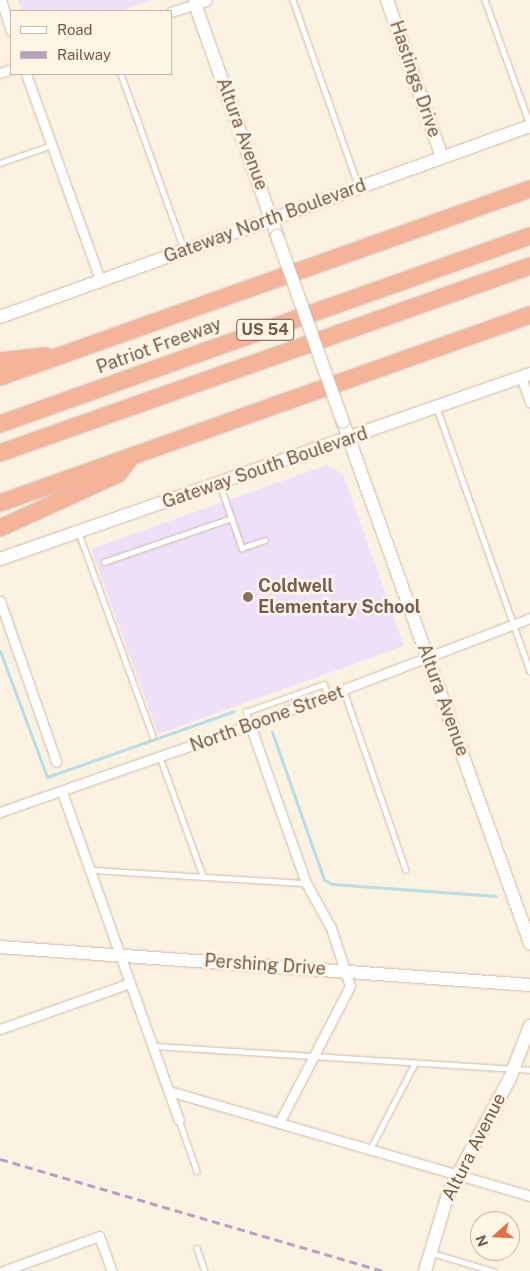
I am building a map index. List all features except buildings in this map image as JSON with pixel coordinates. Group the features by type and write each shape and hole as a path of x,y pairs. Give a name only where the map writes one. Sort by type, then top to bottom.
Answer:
{"highway":[{"path":"0,377 530,189"},
{"name":"Patriot Freeway","path":"0,424 530,236"},
{"name":"US 54","path":"0,453 530,266"},
{"path":"0,503 530,315"},
{"path":"0,361 56,356"},
{"path":"0,528 118,474 133,456"}],"main road":[{"name":"Hastings Drive","path":"387,0 442,157"},
{"name":"Altura Avenue","path":"199,1 272,220 530,943"},
{"name":"Gateway North Boulevard","path":"0,315 272,220 530,125"},
{"name":"Gateway South Boulevard","path":"0,559 526,376"},
{"name":"Pershing Drive","path":"0,947 530,985"},
{"name":"Altura Avenue","path":"425,1271 457,1175 514,1069 530,1026"}],"street":[{"path":"0,0 10,28"},
{"path":"172,12 199,1"},
{"path":"26,75 100,280"},
{"path":"526,376 530,402"},
{"path":"0,601 56,761"},
{"name":"North Boone Street","path":"0,812 62,792 409,667 427,654 530,618"},
{"path":"250,725 306,883 346,971 349,993 279,1123"},
{"path":"62,792 179,1120"},
{"path":"0,1029 130,983"},
{"path":"169,1090 530,1196"},
{"path":"3,1271 25,1267 99,1236 112,1271"}],"lane":[{"path":"293,0 358,187"},
{"path":"485,0 530,125"},
{"path":"121,75 184,250"},
{"path":"0,163 52,145"},
{"path":"437,407 530,670"},
{"path":"220,484 242,548 265,540"},
{"path":"104,562 232,518"},
{"path":"79,532 153,736"},
{"path":"250,725 246,712 324,684 329,696"},
{"path":"344,690 406,870"},
{"path":"160,757 203,876"},
{"path":"90,870 306,883"},
{"path":"153,1046 530,1070"},
{"path":"370,1149 415,1063"},
{"path":"179,1120 197,1171"},
{"path":"197,1248 205,1271"},
{"path":"430,1252 493,1271"}],"shaded area":[{"path":"18,0 151,0 123,10 22,10"},
{"name":"Coldwell Elementary School","path":"327,465 343,474 404,646 158,734 91,549"}],"waterway":[{"path":"0,651 47,777 234,711"},
{"path":"272,732 324,880 333,884 496,896"}],"railway":[{"path":"0,1159 384,1271"}],"place":[{"name":"Coldwell Elementary School","path":"248,597"}]}
